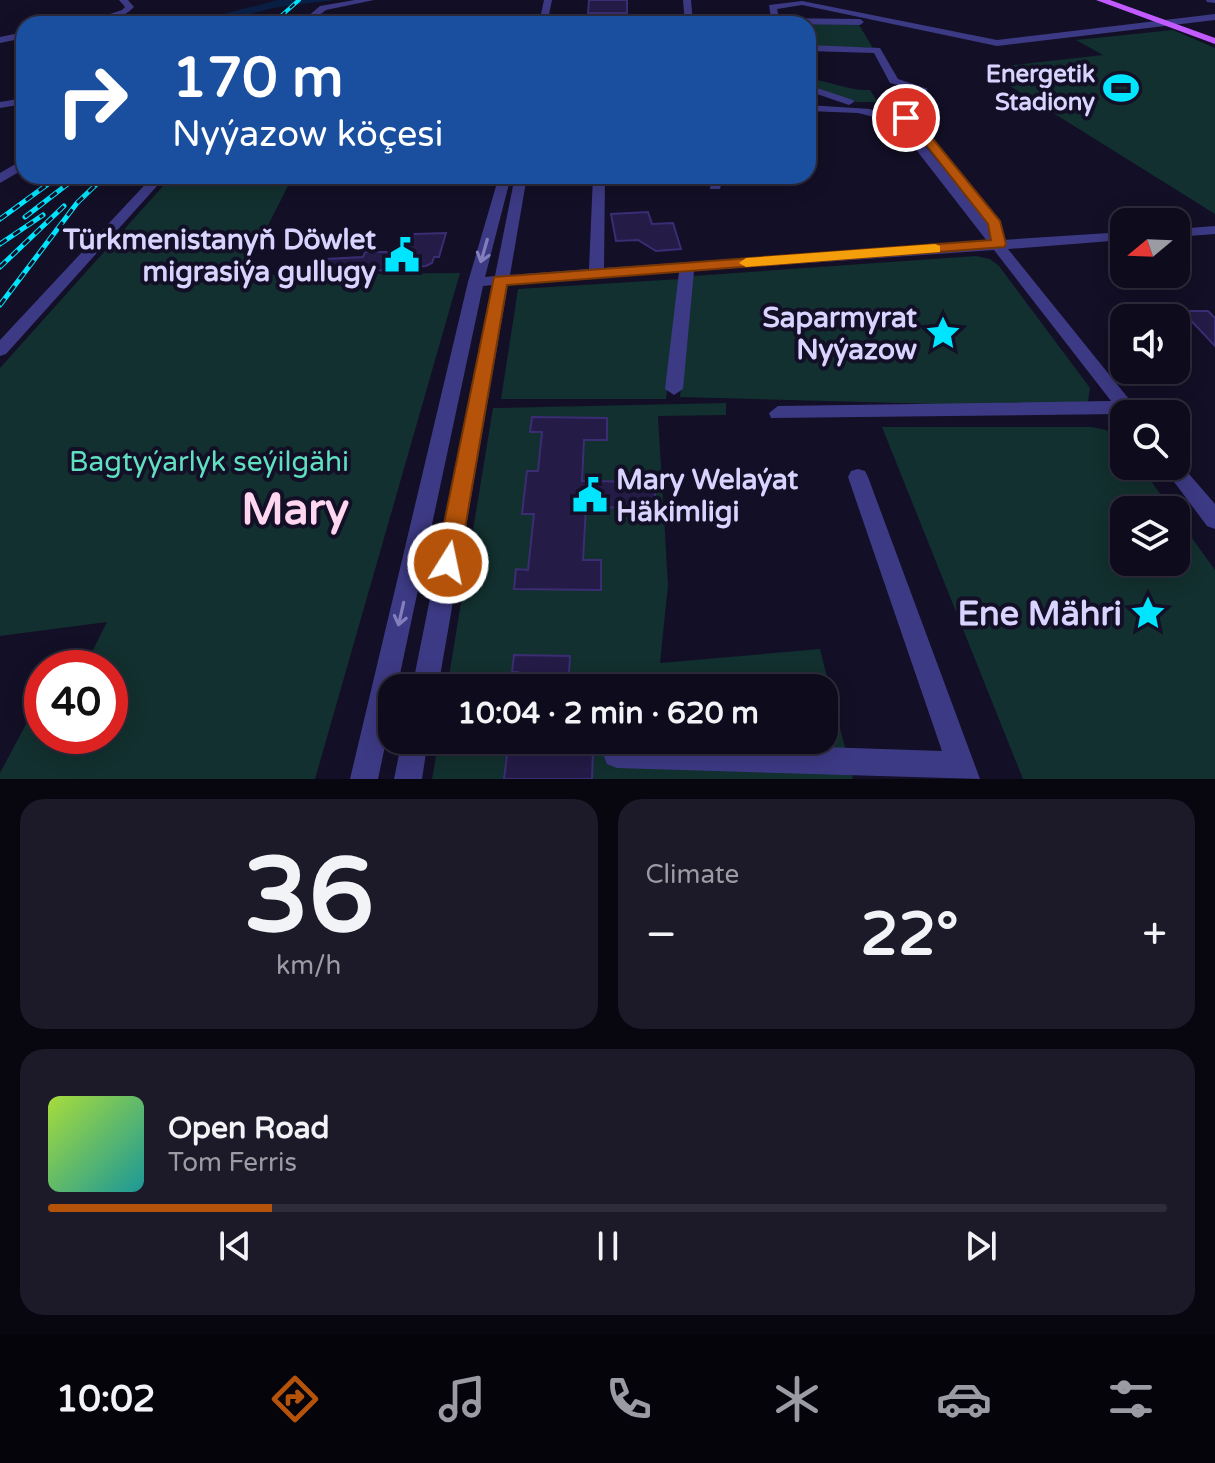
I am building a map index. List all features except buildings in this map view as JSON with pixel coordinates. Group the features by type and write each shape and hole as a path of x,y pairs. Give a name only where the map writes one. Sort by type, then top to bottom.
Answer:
{"main road":[{"path":"1101,0 1215,38"},
{"path":"1117,0 1181,21 1215,38"}],"street":[{"path":"118,16 130,7 123,0"},
{"path":"313,16 323,8 370,0"},
{"path":"774,16 773,6 802,3 997,43 1215,17"},
{"path":"816,22 903,23"},
{"path":"816,48 877,50 894,81 923,89"},
{"path":"816,90 892,113 916,125 995,224 998,244"},
{"path":"816,108 851,108 892,119 904,127 1121,400"},
{"path":"0,350 153,184"},
{"path":"364,779 476,282 503,184"},
{"path":"428,674 519,184"},
{"path":"596,273 599,184"},
{"path":"1190,232 1215,230"},
{"path":"476,282 1110,237"},
{"path":"674,389 687,267"},
{"path":"778,413 1110,410"},
{"path":"617,754 964,772 858,477"},
{"path":"1184,480 1215,520"},
{"path":"408,779 412,754"}],"green space":[{"path":"816,24 859,25 873,48 816,46"},
{"path":"1173,30 1215,48 1215,214 1010,86 997,67 1103,55 1076,40"},
{"path":"816,80 870,90 878,102 852,102 816,91"},
{"name":"Bagtyýarlyk seýilgähi","path":"165,184 289,184 243,275 460,273 315,779 0,779 0,773 24,728 24,754 128,754 128,650 93,650 107,622 0,636 0,368"},
{"path":"976,256 990,259 999,266 1090,388 1088,401 1081,408 680,397 693,276"},
{"path":"680,279 666,399 501,399 518,289"},
{"path":"726,403 726,415 658,416 668,585 660,663 820,649 826,674 449,674 493,408"},
{"path":"882,427 1092,427 1106,430 1110,433 1110,480 1150,480 1162,496 1110,496 1110,576 1190,576 1190,535 1215,570 1215,779 1023,779"},
{"path":"838,720 853,779 432,779 436,754 838,754"}],"water":[{"path":"278,0 334,0 273,8 244,16 215,16"}],"railway":[{"path":"281,16 299,0"},
{"path":"0,219 48,184"},
{"path":"25,217 68,184"},
{"path":"0,305 77,203 97,184"},
{"path":"0,267 64,206"},
{"path":"0,244 43,215"}],"slow traffic":[{"path":"746,263 935,249"}],"place":[{"name":"Energetik Stadiony","path":"1121,88"},
{"name":"Türkmenistanyň Döwlet migrasiýa gullugy","path":"402,255"},
{"name":"Saparmyrat Nyýazow","path":"943,333"},
{"name":"Mary Welaýat Häkimligi","path":"590,495"},
{"name":"Ene Mähri","path":"1148,613"}],"district":[{"name":"Mary","path":"295,509"}],"route":[{"path":"448,563 500,281 998,244 995,224 916,125 906,118"}]}
